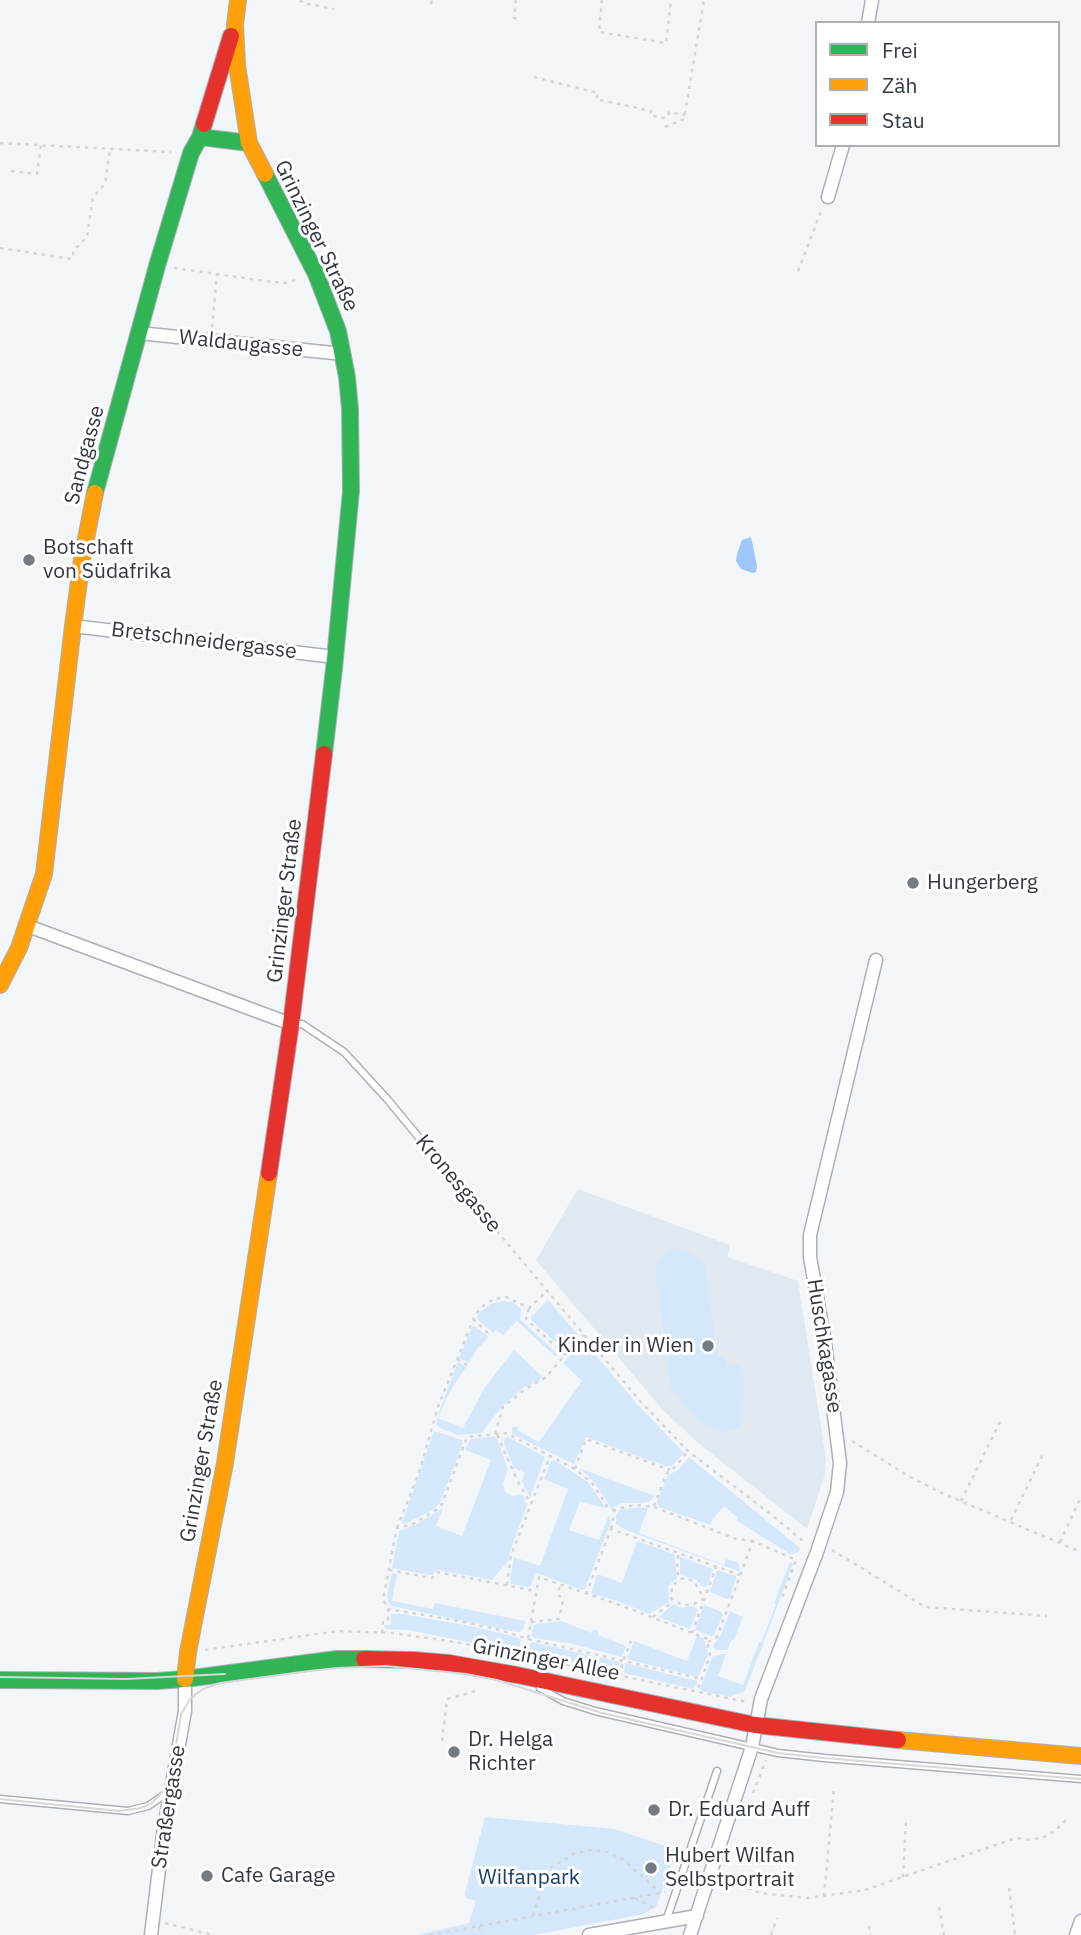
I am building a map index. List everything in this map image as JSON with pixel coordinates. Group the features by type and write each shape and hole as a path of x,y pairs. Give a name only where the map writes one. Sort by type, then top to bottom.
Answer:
{"street":[{"name":"Grinzinger Straße","path":"185,1679 225,1463 291,1024 335,657 351,491 350,409 343,354 331,308 316,274 249,142 239,89 235,25 238,0"},
{"path":"868,21 872,0"},
{"name":"Sandgasse","path":"0,985 28,926 44,874 73,626 92,504 191,152 200,137 235,25"},
{"path":"200,137 249,142"},
{"path":"828,197 842,147"},
{"name":"Waldaugasse","path":"139,333 343,354"},
{"name":"Bretschneidergasse","path":"73,626 335,657"},
{"name":"Kronesgasse","path":"28,926 291,1024"},
{"name":"Huschkagasse","path":"690,1935 752,1747 761,1699 837,1492 840,1463 825,1343 810,1257 810,1235 876,960"},
{"name":"Grinzinger Allee","path":"0,1680 133,1682 185,1679 337,1659 374,1658 449,1663 755,1725 1081,1756"},
{"name":"Straßergasse","path":"151,1935 165,1819 186,1711 185,1679"},
{"path":"589,1935 667,1918 697,1916"},
{"path":"1076,1935 1081,1921"}],"lane":[{"name":"Kronesgasse","path":"291,1024 302,1024 344,1052 388,1100 468,1198"},
{"path":"517,1675 563,1701 583,1708 778,1753 1081,1779"},
{"path":"667,1918 717,1771"},
{"path":"0,1799 128,1811 148,1805 172,1790"}],"path":[{"path":"300,0 303,3 334,9"},
{"path":"516,0 514,18 519,19"},
{"path":"602,0 599,32 666,43 671,0"},
{"path":"665,127 684,119 704,0"},
{"path":"534,77 598,93 596,99 651,111 650,115 663,118 668,117 669,112 685,115"},
{"path":"0,143 191,152"},
{"path":"11,171 37,174 41,145"},
{"path":"0,248 72,259 74,250 87,237 93,197 105,184 110,149"},
{"path":"798,271 828,197"},
{"path":"157,266 285,283 316,274"},
{"path":"211,341 217,274"},
{"name":"Kronesgasse","path":"468,1198 640,1401 688,1451 773,1516 818,1548 925,1606 1047,1616"},
{"path":"547,1291 529,1308 526,1319 565,1355"},
{"path":"382,1633 383,1622 388,1621 388,1609 383,1599 397,1528 419,1473 438,1407 473,1319 484,1305 494,1299 506,1297 529,1308"},
{"path":"473,1319 490,1335"},
{"path":"531,1504 496,1434 503,1407 545,1377 583,1335"},
{"path":"457,1359 467,1365"},
{"path":"961,1501 1000,1422"},
{"path":"836,1431 910,1477 1081,1552"},
{"path":"397,1528 413,1524 442,1504 467,1437 506,1433 575,1469 592,1483 609,1509 628,1506 654,1507 736,1539 754,1541 796,1560 778,1611"},
{"path":"575,1469 586,1439 670,1470"},
{"path":"654,1507 667,1473 688,1451"},
{"path":"1010,1521 1043,1454"},
{"path":"507,1585 511,1555 550,1456"},
{"path":"1059,1542 1081,1497"},
{"path":"586,1594 611,1529 615,1510"},
{"path":"611,1529 740,1576"},
{"path":"708,1642 717,1637 754,1541"},
{"path":"678,1553 677,1571 680,1579"},
{"path":"692,1633 716,1567"},
{"path":"389,1570 432,1578 437,1572 536,1591"},
{"path":"525,1656 539,1577 708,1639 710,1655 697,1692"},
{"path":"680,1579 694,1581 704,1599 691,1605 682,1605 673,1599 672,1586 680,1579"},
{"path":"531,1622 559,1619 563,1600 558,1594 560,1585"},
{"path":"653,1618 673,1599"},
{"path":"388,1609 500,1630 528,1639 702,1679"},
{"path":"620,1676 631,1641"},
{"path":"442,1741 447,1699 476,1691 478,1684"},
{"path":"824,1896 834,1788"},
{"path":"711,1875 760,1893 808,1898 865,1890 1016,1838 1031,1840 1047,1836 1067,1819"},
{"path":"903,1877 906,1820"},
{"path":"533,1916 551,1867 574,1853 591,1850 608,1852 622,1859 661,1893"},
{"path":"1009,1888 1015,1935"},
{"path":"430,1935 676,1891"},
{"path":"635,1898 667,1918"},
{"path":"939,1907 944,1935"},
{"path":"771,1935 777,1918"},
{"path":"153,1920 213,1935"},
{"path":"479,1926 481,1935"},
{"path":"869,1926 870,1935"}],"shaded area":[{"name":"Kinder in Wien","path":"578,1189 730,1245 727,1257 798,1281 826,1459 825,1474 807,1529 697,1442 663,1410 536,1260"}],"green space":[{"path":"673,1249 684,1250 693,1255 706,1270 717,1357 724,1356 726,1365 740,1363 744,1385 740,1428 721,1432 704,1425 670,1386 655,1268 666,1252"},
{"path":"548,1300 579,1336 568,1349 563,1349 531,1320"},
{"path":"513,1302 519,1307 520,1319 557,1354 556,1357 517,1321 503,1335 496,1330 493,1333 478,1320 477,1315 490,1304"},
{"path":"473,1325 489,1337 477,1349 469,1363 459,1358"},
{"path":"583,1340 638,1405 684,1453 672,1466 665,1466 586,1437 574,1464 512,1434 512,1428 515,1426 517,1430 539,1442 582,1381 563,1363"},
{"path":"514,1350 542,1376 539,1381 523,1388 508,1401 482,1433 458,1435 436,1424 438,1415 458,1362 466,1367 449,1393 438,1418 463,1428 485,1387"},
{"path":"434,1431 462,1440 463,1443 440,1503 435,1509 405,1524 402,1523"},
{"path":"494,1436 508,1469 503,1484 505,1492 512,1496 523,1495 527,1505 509,1560 492,1580 437,1570 428,1575 392,1568 399,1531 419,1523 443,1508 436,1526 462,1536 491,1460 465,1450 471,1439"},
{"path":"508,1437 545,1457 530,1498 522,1481 525,1473 514,1468 504,1443 504,1439"},
{"path":"689,1457 800,1548 798,1553 790,1554 736,1520 738,1518 724,1506 710,1525 659,1507 657,1502 668,1475 678,1470"},
{"path":"554,1460 588,1482 606,1508 580,1502 569,1530 599,1540 609,1515 611,1521 585,1589 582,1590 537,1573 530,1587 511,1584 514,1557 540,1566 568,1489 544,1479 551,1461"},
{"path":"579,1468 655,1496 643,1503 622,1503 611,1508 593,1481"},
{"path":"648,1508 639,1533 724,1565 726,1559 738,1562 740,1570 738,1571 626,1530 616,1524 616,1515 620,1510"},
{"path":"637,1541 674,1554 677,1578 668,1586 669,1602 649,1614 615,1600 591,1594 597,1574 622,1583"},
{"path":"680,1557 713,1569 707,1586 703,1587 695,1579 680,1575"},
{"path":"790,1562 792,1567 745,1691 730,1697 701,1691 712,1657 721,1654 726,1654 718,1676 743,1685"},
{"path":"717,1570 736,1576 727,1599 710,1592"},
{"path":"392,1573 397,1574 392,1601 433,1609 435,1603 525,1621 523,1629 516,1632 392,1606 387,1595"},
{"path":"673,1604 682,1608 691,1606 698,1609 690,1629 659,1617"},
{"path":"704,1605 722,1612 723,1615 712,1636 695,1630"},
{"path":"730,1611 743,1617 727,1650 715,1650 713,1646"},
{"path":"391,1614 471,1626 512,1636 521,1639 518,1652 409,1630 385,1629 384,1625 391,1625"},
{"path":"561,1621 592,1633 593,1629 598,1631 598,1635 626,1646 622,1657 532,1636 533,1626 536,1624"},
{"path":"697,1636 703,1638 708,1655 698,1677 627,1659 634,1641 687,1661"},
{"path":"531,1642 620,1662 617,1672 528,1653"},
{"path":"625,1663 697,1681 697,1684 693,1689 624,1673"},
{"name":"Wilfanpark","path":"485,1817 614,1829 677,1850 656,1907 644,1914 534,1935 417,1935 469,1923 476,1901 466,1898 465,1893"}],"water":[{"path":"751,537 757,566 756,572 752,573 741,569 736,561 742,540"}],"tram line":[{"path":"0,1799 119,1811 141,1808 152,1803 166,1788 172,1770 181,1714 191,1698 203,1689 220,1683 309,1671 386,1666 497,1680 602,1713 778,1753 1081,1779"},
{"path":"0,1677 126,1679 225,1674"}],"traffic: fast":[{"path":"95,493 157,266 191,153 204,124"},
{"path":"200,137 249,143"},
{"path":"265,174 316,274 338,331 347,377 351,491 324,754"},
{"path":"0,1680 157,1681 337,1659 364,1659"}],"traffic: slow":[{"path":"238,0 235,25 237,65 249,143 265,174"},
{"path":"0,985 19,948 44,874 73,626 95,493"},
{"path":"185,1679 225,1463 269,1173"},
{"path":"898,1740 1081,1756"}],"traffic: jam":[{"path":"204,124 231,36"},
{"path":"269,1173 291,1024 324,754"},
{"path":"364,1659 449,1663 755,1725 898,1740"}],"place":[{"name":"Botschaft von Südafrika","path":"29,560"},
{"name":"Hungerberg","path":"913,883"},
{"name":"Kinder in Wien","path":"708,1346"},
{"name":"Dr. Helga Richter","path":"454,1752"},
{"name":"Dr. Eduard Auff","path":"654,1810"},
{"name":"Hubert Wilfan Selbstportrait","path":"651,1868"},
{"name":"Cafe Garage","path":"207,1876"}]}
